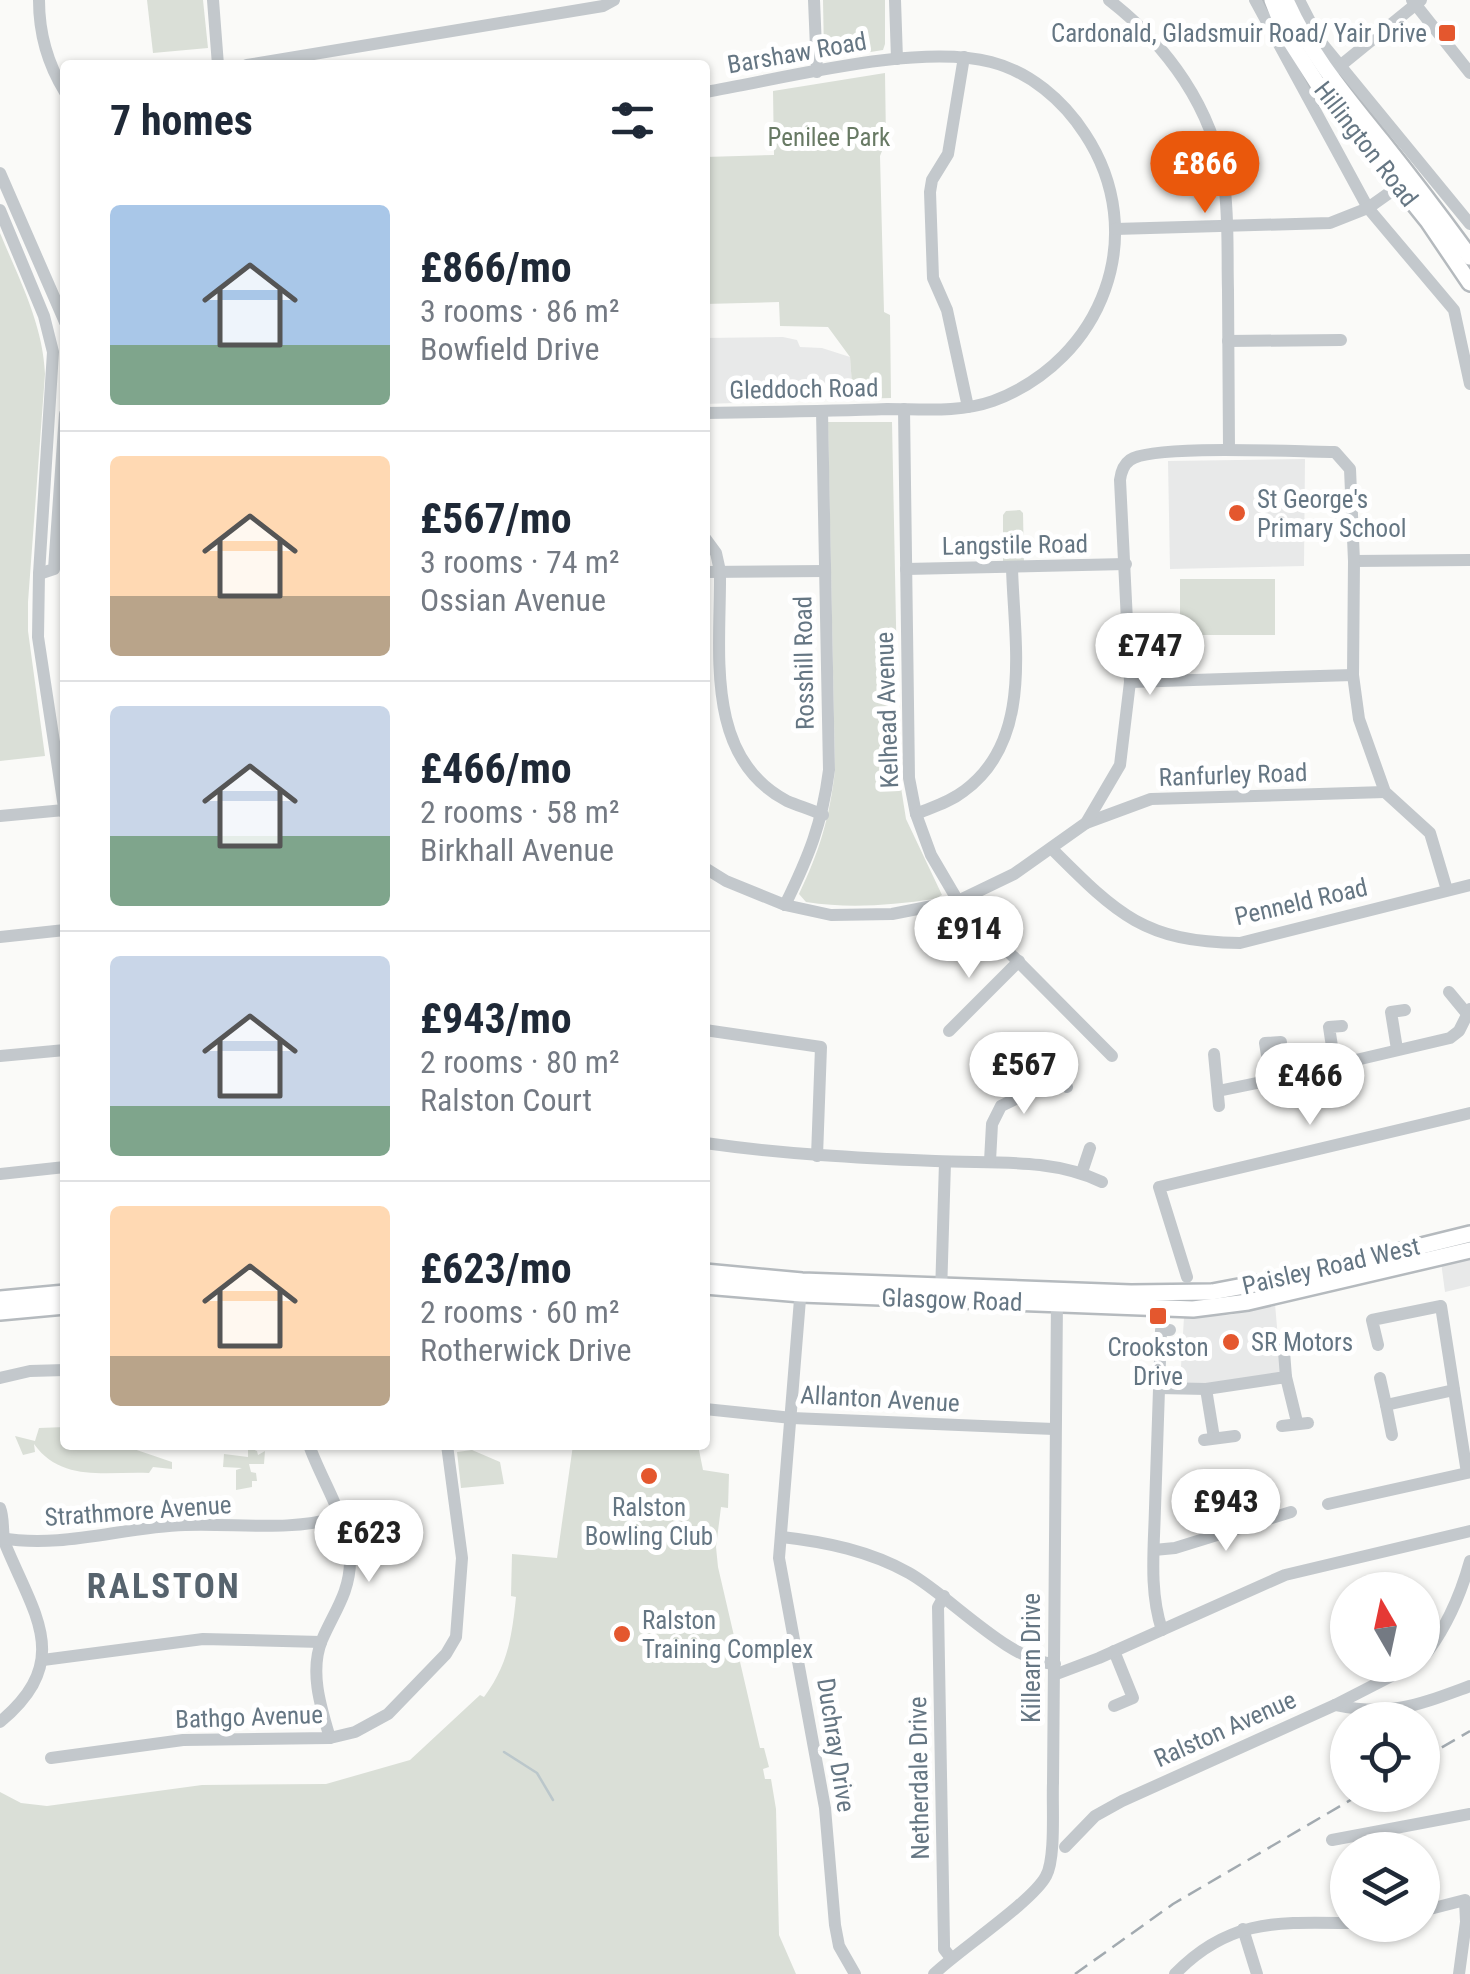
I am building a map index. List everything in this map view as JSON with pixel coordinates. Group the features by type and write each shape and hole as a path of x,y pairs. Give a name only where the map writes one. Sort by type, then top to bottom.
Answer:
{"main road":[{"name":"Hillington Road","path":"1272,0 1285,33 1329,74"},
{"name":"Hillington Road","path":"1286,0 1298,28 1470,283"},
{"name":"Hillington Road","path":"1404,182 1470,257"},
{"name":"Paisley Road West","path":"1198,1309 1470,1234"},
{"name":"Paisley Road West","path":"1189,1285 1263,1290 1470,1250"},
{"name":"Glasgow Road","path":"710,1273 801,1288"},
{"name":"Glasgow Road","path":"1056,1297 1189,1285"},
{"name":"Glasgow Road","path":"710,1286 1056,1297 1198,1309"},
{"path":"0,1299 60,1293"},
{"path":"0,1312 60,1306"}],"street":[{"path":"39,0 39,24 50,66 60,83"},
{"path":"212,0 218,60"},
{"path":"277,60 603,6 614,0"},
{"path":"814,0 817,72"},
{"path":"895,0 897,59"},
{"path":"1109,0 1156,40 1194,97 1214,142 1224,182 1227,226 1229,450"},
{"path":"1255,0 1368,208 1454,310 1470,384"},
{"path":"1299,0 1320,41 1329,74 1470,224"},
{"path":"1329,74 1416,2 1470,73"},
{"path":"964,57 948,154 932,180 930,192 933,278 947,310 968,407"},
{"name":"Barshaw Road","path":"710,91 897,59 964,57 994,63 1024,76 1072,113 1103,168 1116,229"},
{"path":"0,174 60,309"},
{"path":"1116,229 1330,224 1368,208 1404,182"},
{"path":"0,210 51,335 53,371 38,574 38,637 60,771"},
{"name":"Gleddoch Road","path":"710,414 968,407 989,402 1036,380 1079,340 1094,317 1110,278 1116,229"},
{"path":"44,316 60,316"},
{"path":"1228,341 1340,340"},
{"name":"Kelhead Avenue","path":"904,409 909,778 916,814 930,855 958,901 1112,1056"},
{"name":"Rosshill Road","path":"785,905 809,856 823,815 829,770 822,411"},
{"path":"710,871 785,905 831,915 892,914 958,901 1014,874 1086,823 1120,766 1130,682 1120,480 1128,461 1142,454 1229,450 1335,452 1350,469 1353,675 1359,719 1384,792 1430,833 1448,890"},
{"path":"38,574 54,570 60,485"},
{"path":"710,545 716,553 712,572 722,701 732,742 766,786 786,800 823,815"},
{"path":"1354,561 1470,560"},
{"name":"Langstile Road","path":"906,570 1126,564"},
{"path":"916,814 967,790 1007,736 1015,694 1012,568"},
{"path":"712,572 825,571"},
{"path":"1130,682 1353,675"},
{"name":"Ranfurley Road","path":"1086,823 1151,799 1384,792"},
{"path":"0,816 60,812"},
{"name":"Penneld Road","path":"1052,848 1090,888 1136,924 1177,938 1206,942 1240,942 1470,885"},
{"path":"0,937 60,931"},
{"path":"948,1032 1019,961"},
{"path":"1218,1090 1450,1038 1459,1031 1469,1012 1449,992"},
{"path":"1397,1049 1390,1012 1405,1010"},
{"path":"1335,1066 1329,1028 1342,1026"},
{"path":"710,1031 821,1047 817,1156"},
{"path":"1271,1080 1265,1043 1281,1042"},
{"path":"0,1056 60,1050"},
{"path":"1214,1054 1219,1106"},
{"path":"990,1161 992,1124 1001,1106 1064,1082 1055,1063"},
{"path":"1189,1285 1159,1186 1470,1113"},
{"path":"710,1144 817,1156 990,1161 1082,1172 1102,1182"},
{"path":"1082,1172 1090,1148"},
{"path":"941,1293 945,1162"},
{"path":"0,1174 60,1168"},
{"name":"Duchray Drive","path":"801,1288 779,1558 825,1808 835,1925 839,1946 856,1974"},
{"name":"Killearn Drive","path":"934,1974 1046,1877 1050,1863 1054,1783 1056,1297"},
{"path":"1335,1500 1467,1473 1465,1425 1454,1390 1441,1306 1372,1320 1378,1345"},
{"path":"1162,1630 1155,1608 1154,1550 1161,1330 1170,1330"},
{"path":"1282,1426 1303,1422 1286,1377 1284,1339"},
{"path":"0,1378 30,1371 60,1370"},
{"path":"1159,1388 1206,1389 1286,1377"},
{"path":"1380,1378 1392,1435"},
{"path":"1206,1389 1209,1440 1235,1436"},
{"path":"1386,1405 1454,1390"},
{"name":"Allanton Avenue","path":"710,1410 792,1418 1054,1429"},
{"path":"311,1450 348,1544 349,1574 342,1603 321,1642 319,1702 330,1738"},
{"name":"Bathgo Avenue","path":"51,1758 183,1740 330,1738 355,1732 388,1714 455,1642 462,1558 448,1450"},
{"path":"0,1508 2,1538 34,1603 43,1660 34,1685 0,1722"},
{"path":"1154,1550 1175,1548 1271,1511 1291,1512"},
{"name":"Strathmore Avenue","path":"2,1538 64,1541 163,1526 303,1524 340,1517"},
{"path":"782,1537 821,1541 859,1551 908,1572 986,1630 1054,1669 1099,1658 1285,1575 1470,1531"},
{"path":"1440,1636 1462,1590 1470,1561"},
{"name":"Netherdale Drive","path":"944,1596 938,1607 944,1949 952,1958"},
{"path":"43,1660 202,1638 321,1642"},
{"path":"1114,1651 1133,1698 1114,1706"},
{"name":"Ralston Avenue","path":"1341,1702 1380,1682"},
{"path":"1426,1702 1470,1686"},
{"name":"Ralston Avenue","path":"1065,1846 1095,1816 1122,1801 1330,1707"},
{"path":"1374,1832 1470,1814"},
{"path":"1440,1907 1468,1900 1459,1974"},
{"path":"1175,1974 1192,1957 1242,1929 1276,1922 1330,1922"},
{"path":"1242,1929 1256,1974"}],"shaded area":[{"path":"783,337 797,340 800,347 822,348 850,357 853,399 710,404 710,338"},
{"name":"St George's Primary School","path":"1305,459 1304,566 1170,569 1168,461"},
{"path":"1470,1255 1470,1286 1445,1292 1441,1262"},
{"path":"1275,1304 1281,1373 1207,1384 1180,1383 1184,1317 1230,1315"}],"green space":[{"path":"147,0 203,0 208,48 153,53"},
{"path":"823,0 885,0 883,50 827,59"},
{"name":"Penilee Park","path":"885,73 886,141 880,156 884,312 890,315 891,398 853,399 850,357 828,327 780,326 779,302 710,304 710,157 774,155 773,91"},
{"path":"0,233 35,320 45,374 28,631 45,756 0,761"},
{"path":"828,422 892,422 899,775 906,819 942,895 935,899 839,905 806,902 799,894 823,834 835,770"},
{"path":"1020,510 1024,563 1003,564 1003,515"},
{"path":"1180,579 1275,579 1275,635 1180,635"},
{"path":"60,1427 60,1450 137,1450 172,1462 172,1469 153,1467 149,1473 72,1470 58,1465 34,1444 35,1452 23,1455 15,1436 35,1441 39,1428"},
{"path":"248,1450 257,1451 258,1455 265,1451 264,1464 249,1464 257,1481 252,1481 252,1487 236,1490 236,1470 242,1468 223,1467 224,1454 248,1457"},
{"path":"472,1450 500,1462 504,1484 461,1488 457,1452"},
{"path":"572,1450 699,1450 703,1470 729,1474 728,1508 721,1507 716,1547 718,1567 760,1748 764,1748 769,1767 763,1769 765,1779 771,1779 776,1809 779,1935 796,1974 0,1974 0,1792 21,1803 47,1806 202,1785 326,1784 410,1760 480,1695 484,1697 499,1673 508,1650 516,1597 511,1596 512,1554 557,1558"}],"waterway":[{"path":"504,1752 537,1773 553,1800"}],"railway":[{"path":"1440,1748 1470,1731"},
{"path":"1075,1974 1173,1904 1330,1812"}],"place":[{"name":"Cardonald, Gladsmuir Road/ Yair Drive","path":"1447,33"},
{"name":"St George's Primary School","path":"1237,513"},
{"name":"Crookston Drive","path":"1158,1316"},
{"name":"SR Motors","path":"1231,1342"},
{"name":"Ralston Bowling Club","path":"649,1476"},
{"name":"Ralston Training Complex","path":"622,1634"}],"district":[{"name":"RALSTON","path":"164,1586"}]}
